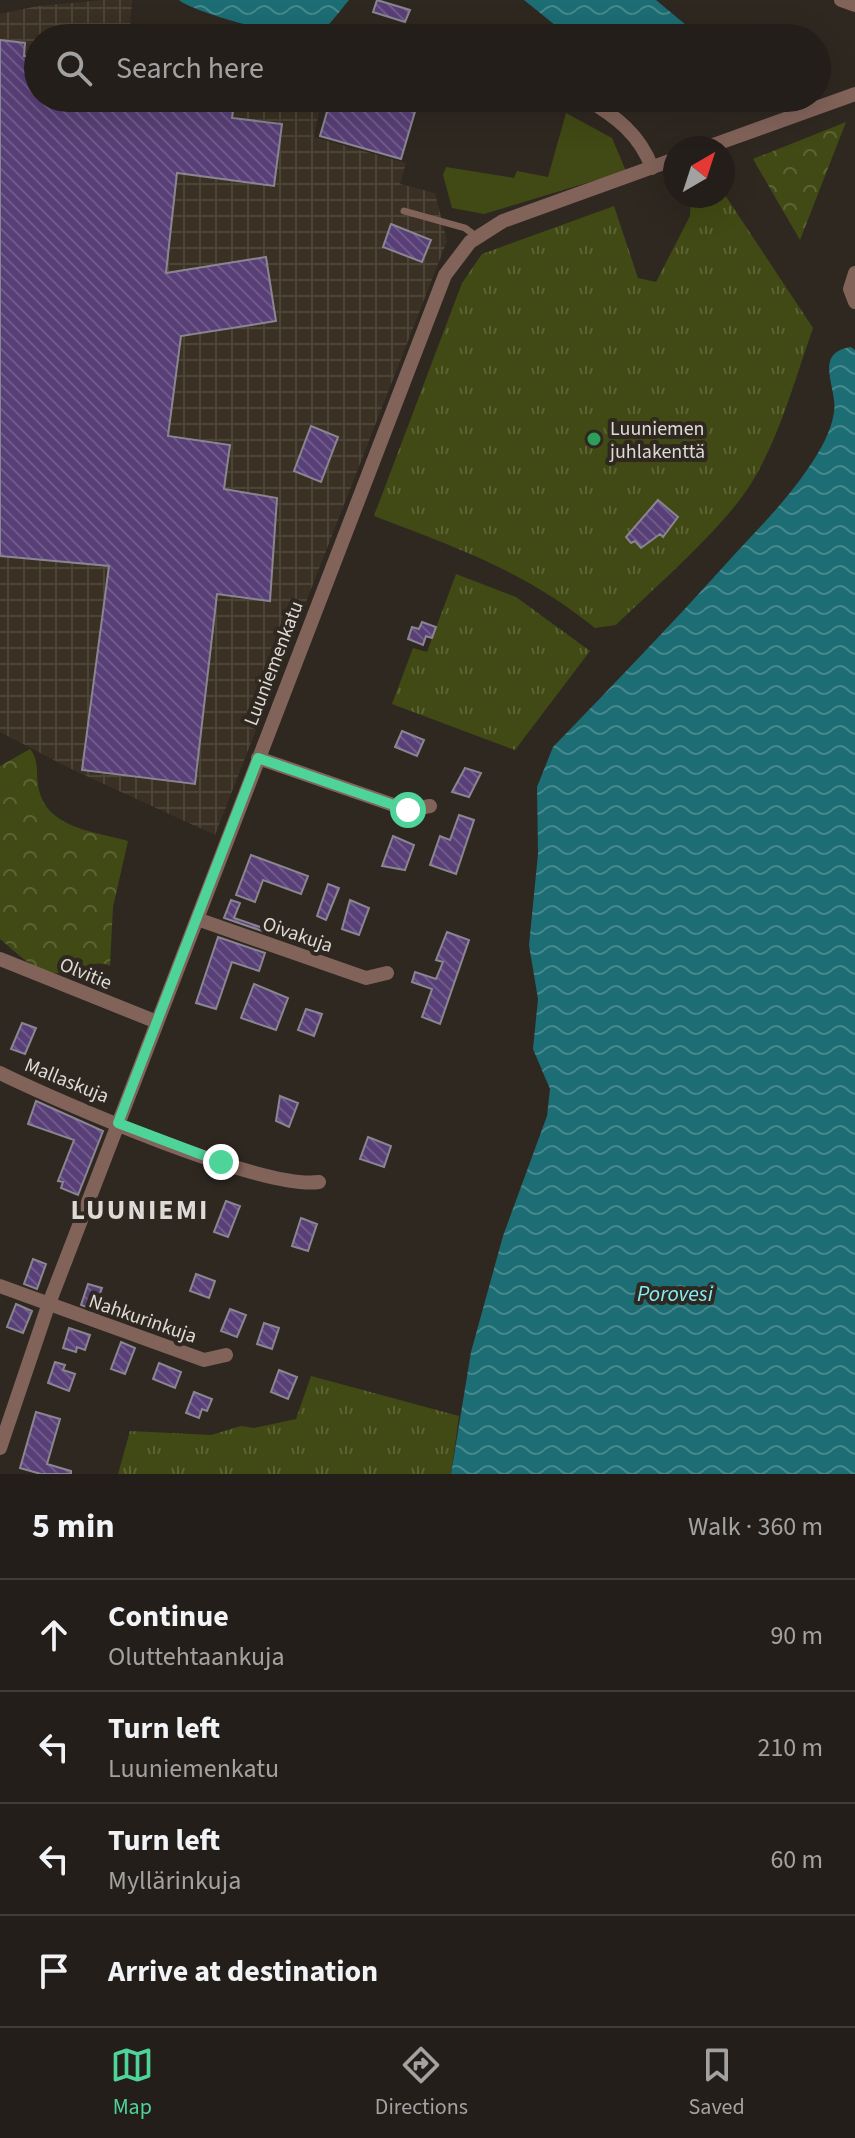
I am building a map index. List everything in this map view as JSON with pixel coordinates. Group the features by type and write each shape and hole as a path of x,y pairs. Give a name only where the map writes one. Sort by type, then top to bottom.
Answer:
{"street":[{"path":"841,0 855,5"},
{"path":"831,103 855,94"},
{"path":"605,112 629,129 643,145 652,168"},
{"path":"735,137 805,112"},
{"name":"Luuniemenkatu","path":"0,1448 48,1306 438,290 461,251 503,221 663,164"},
{"path":"855,273 850,289 855,302"},
{"path":"258,758 408,810 430,806"},
{"name":"Oivakuja","path":"197,919 366,978 387,973"},
{"name":"Olvitie","path":"0,959 157,1022"},
{"name":"Mallaskuja","path":"0,1073 221,1162 299,1185 319,1182"},
{"name":"Nahkurinkuja","path":"0,1286 48,1306 204,1360 226,1355"}],"lane":[{"path":"404,211 465,228 477,237"}],"shaded area":[{"path":"132,0 130,24 24,24 24,112 319,112 314,137 406,163 400,184 435,193 447,241 215,835 69,768 0,732 0,14 38,6"}],"green space":[{"path":"566,113 612,138 626,171 484,214 452,208 443,175 446,167 514,178 517,171 548,177"},
{"path":"846,122 800,240 753,159"},
{"path":"614,206 638,278 656,282 690,216 690,208 734,208 813,328 779,427 752,482 725,518 669,575 616,625 595,628 569,608 516,576 462,550 374,516 462,283 482,254"},
{"path":"456,574 516,597 590,651 515,750 392,704 413,648 427,652"},
{"path":"30,749 36,761 42,799 50,810 72,825 128,841 113,907 110,966 96,964 54,973 25,960 0,939 0,766"},
{"path":"311,1376 459,1416 451,1474 118,1474 130,1431 211,1435 241,1426 254,1428 296,1419"}],"water":[{"path":"179,0 349,0 329,24 245,24"},
{"path":"524,0 656,0 685,24 554,24"},
{"name":"Porovesi","path":"851,347 855,350 855,1474 451,1474 471,1352 503,1236 547,1116 550,1089 533,1049 538,999 529,945 538,854 537,787 553,747 704,588 802,477 822,446 832,421 834,403 829,373 832,356"}],"building":[{"path":"377,0 410,10 405,22 373,12"},
{"path":"0,40 24,43 24,112 233,112 232,118 282,124 274,186 177,173 166,273 266,257 276,321 181,336 168,436 230,445 224,489 277,498 270,601 217,594 195,784 82,770 109,566 0,556"},
{"path":"327,112 415,112 401,159 320,136"},
{"path":"391,224 431,240 422,262 383,247"},
{"path":"311,426 338,437 321,482 294,471"},
{"path":"658,500 678,517 663,537 660,534 641,548 626,537"},
{"path":"422,622 436,627 432,638 426,636 423,645 408,639 412,627 419,629"},
{"path":"402,731 424,740 417,756 395,747"},
{"path":"465,768 481,773 469,797 452,792"},
{"path":"459,815 474,820 456,874 430,865 440,836 450,840"},
{"path":"393,836 414,845 405,870 382,866"},
{"path":"251,855 308,876 301,894 263,880 255,902 236,895"},
{"path":"328,884 339,888 326,920 317,916"},
{"path":"231,900 240,903 234,918 272,931 271,934 224,918"},
{"path":"350,900 369,908 359,935 342,929"},
{"path":"447,932 469,940 440,1024 422,1017 432,989 412,982 415,972 436,979 443,962 436,960"},
{"path":"218,937 265,953 259,971 232,962 216,1009 196,1003"},
{"path":"254,984 288,998 276,1030 241,1018"},
{"path":"306,1009 322,1014 314,1036 298,1030"},
{"path":"22,1023 36,1028 25,1054 11,1049"},
{"path":"280,1096 298,1103 289,1127 276,1121"},
{"path":"36,1101 103,1131 78,1195 61,1188 63,1182 58,1181 74,1140 28,1124"},
{"path":"368,1137 391,1146 384,1167 360,1159"},
{"path":"226,1201 240,1206 228,1237 214,1232"},
{"path":"301,1218 317,1224 308,1251 292,1246"},
{"path":"33,1259 46,1264 37,1289 24,1284"},
{"path":"196,1274 215,1281 209,1298 190,1291"},
{"path":"88,1284 102,1288 94,1310 81,1305"},
{"path":"16,1304 32,1311 23,1333 7,1327"},
{"path":"230,1309 246,1315 237,1337 221,1331"},
{"path":"264,1323 279,1328 272,1349 257,1344"},
{"path":"69,1328 90,1335 85,1350 77,1347 76,1352 63,1348"},
{"path":"121,1342 135,1348 125,1374 111,1369"},
{"path":"55,1362 65,1365 63,1370 75,1374 69,1391 48,1383"},
{"path":"159,1363 181,1372 175,1388 153,1379"},
{"path":"279,1370 297,1377 288,1399 271,1392"},
{"path":"194,1392 212,1399 207,1411 202,1409 199,1418 186,1413"},
{"path":"36,1412 60,1419 47,1464 71,1471 71,1474 41,1474 20,1468"}],"place":[{"name":"Luuniemen juhlakenttä","path":"594,439"}],"district":[{"name":"LUUNIEMI","path":"140,1209"}],"route":[{"path":"221,1162 118,1123 258,758 408,810"}]}
